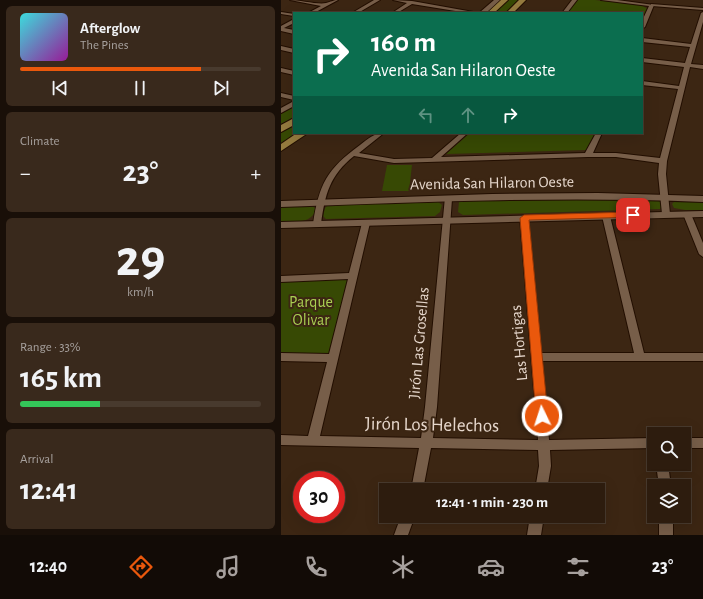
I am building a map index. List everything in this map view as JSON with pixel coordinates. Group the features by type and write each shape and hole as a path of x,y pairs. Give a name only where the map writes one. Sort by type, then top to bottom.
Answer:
{"main road":[{"path":"491,12 505,0"},
{"path":"510,12 523,0"},
{"path":"281,129 293,122"},
{"path":"281,148 302,134"}],"street":[{"path":"292,0 325,6"},
{"path":"312,12 336,0"},
{"path":"356,12 378,0"},
{"path":"395,0 472,12"},
{"path":"483,12 497,0"},
{"path":"565,12 575,0"},
{"path":"603,0 703,9"},
{"path":"396,12 412,2"},
{"path":"643,25 652,5"},
{"path":"439,12 447,7"},
{"path":"281,13 293,15"},
{"path":"666,214 663,161 681,88 703,13"},
{"path":"281,28 293,22"},
{"path":"281,28 293,32"},
{"path":"643,40 693,46"},
{"path":"281,48 293,51"},
{"path":"643,60 703,67"},
{"path":"281,70 293,73"},
{"path":"643,83 681,88"},
{"path":"281,95 293,98"},
{"path":"281,111 293,104"},
{"path":"317,224 320,202 331,174 353,154 380,134"},
{"path":"434,160 464,134"},
{"path":"588,154 598,134"},
{"path":"353,154 382,160 434,160 588,154 630,156 663,161"},
{"name":"Avenida San Hilaron Oeste","path":"281,204 581,196 703,199"},
{"name":"Jirón Las Grosellas","path":"418,483 426,443 449,199"},
{"path":"687,214 703,254"},
{"path":"281,225 703,214"},
{"path":"606,216 640,357"},
{"name":"Las Hortigas","path":"524,218 544,445 545,466 542,483"},
{"path":"313,440 366,223"},
{"path":"281,279 353,276"},
{"path":"281,357 332,358"},
{"path":"537,357 703,357"},
{"name":"Jirón Los Helechos","path":"281,440 544,445 647,443"},
{"path":"691,442 703,443"},
{"path":"401,535 405,523"},
{"path":"534,535 536,523"},
{"path":"666,523 666,535"}],"green space":[{"path":"508,0 521,0 508,12 495,12"},
{"path":"578,0 595,0 641,5 648,9 643,19 643,12 568,12"},
{"path":"293,107 293,119 281,126 281,114"},
{"path":"293,125 293,134 299,134 281,146 281,132"},
{"path":"469,134 595,134 587,150 446,154"},
{"path":"387,165 412,165 409,191 382,191"},
{"path":"580,197 661,200 662,206 660,209 463,215 458,212 459,202 462,200"},
{"path":"437,201 442,205 440,212 435,216 326,219 323,216 325,208 329,204"},
{"path":"674,202 703,202 703,210 685,210 674,208 672,204"},
{"path":"311,205 316,209 310,218 302,221 281,221 281,206"},
{"name":"Parque Olivar","path":"351,279 330,354 281,354 281,282"}],"route":[{"path":"542,416 524,218 633,215"}]}
